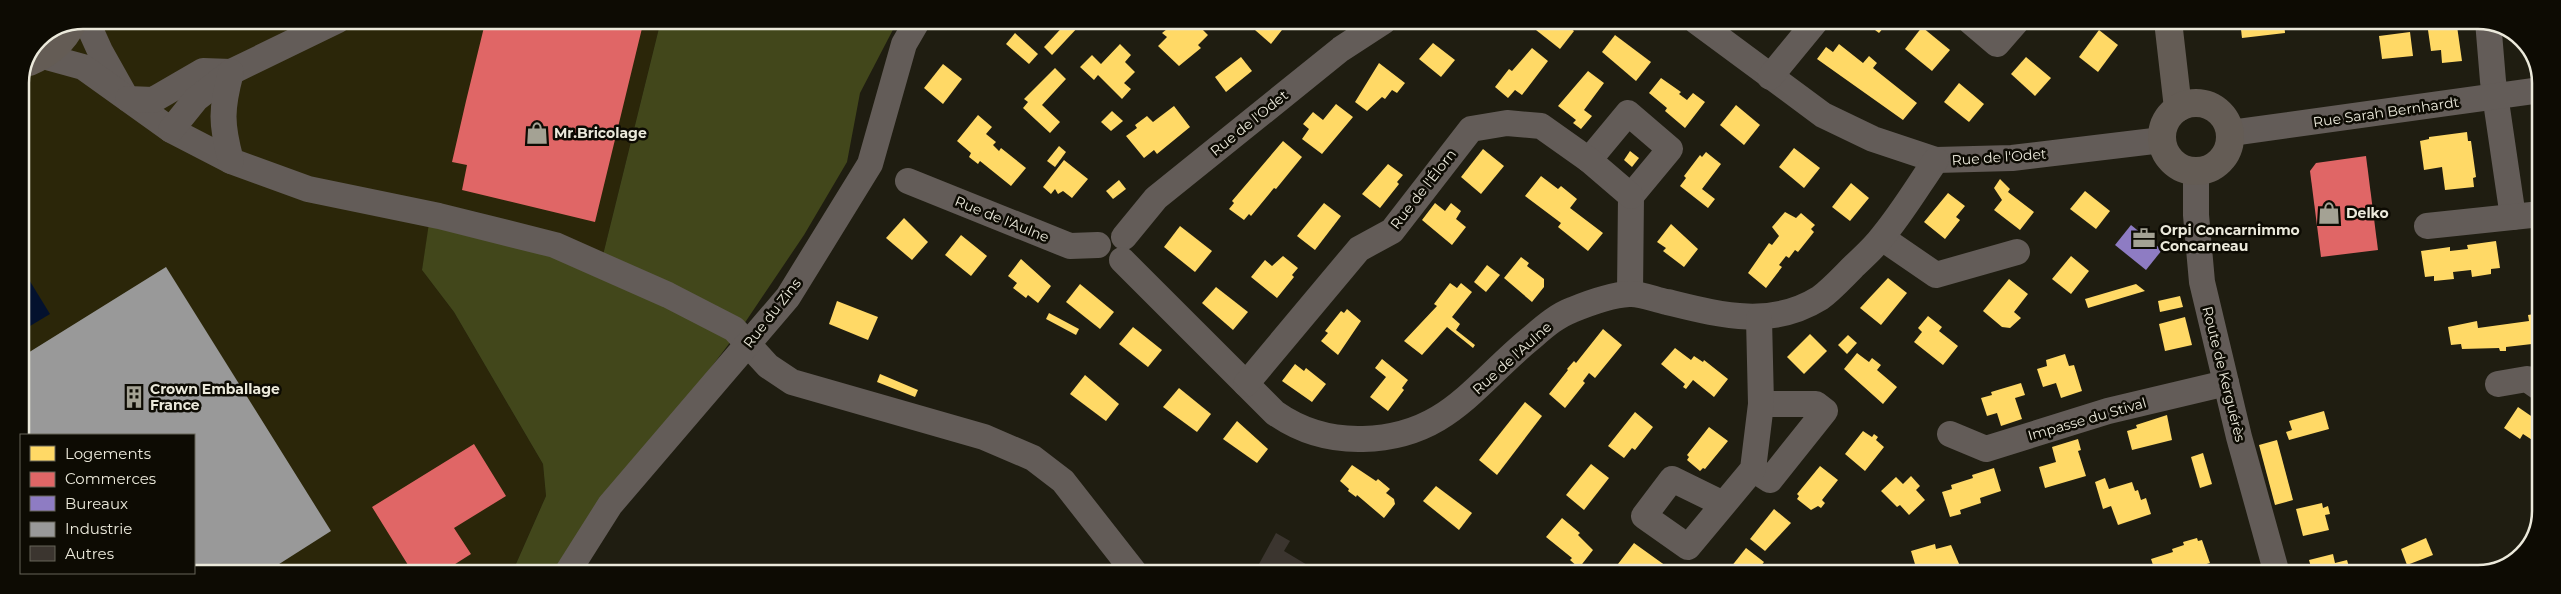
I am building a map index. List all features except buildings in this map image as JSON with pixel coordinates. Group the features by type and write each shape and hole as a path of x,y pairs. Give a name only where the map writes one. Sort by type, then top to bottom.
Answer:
{"main road":[{"path":"2169,29 2178,108"},
{"path":"36,59 64,38 68,31"},
{"path":"2200,102 2221,112 2227,122 2230,133 2230,145 2225,156 2212,167 2196,171 2186,170 2170,158 2162,140 2165,122 2178,108 2188,103 2200,102"}],"street":[{"path":"90,29 100,51 128,99"},
{"path":"171,130 196,99 232,72 320,29"},
{"name":"Rue du Zins","path":"572,565 610,505 788,297 870,164 904,44 913,29"},
{"name":"Rue de l'Odet","path":"1123,248 1156,198 1341,49 1372,29"},
{"name":"Rue de l'Odet","path":"1708,29 1823,115 1873,139 1936,160 2012,158 2162,140"},
{"path":"1770,77 1809,29"},
{"path":"1979,29 1997,44 2010,29"},
{"path":"2489,30 2496,96 2514,217"},
{"path":"36,59 82,67 171,130 231,161 308,189 439,216 556,245 685,304 734,329 749,343 768,366 792,382 984,437 1034,458 1063,481 1129,565"},
{"path":"128,99 154,100 203,71 232,72"},
{"path":"231,161 223,132 223,103 232,72"},
{"name":"Rue Sarah Bernhardt","path":"2230,133 2532,91"},
{"path":"1589,160 1628,113 1670,149 1631,196 1630,293"},
{"name":"Rue de l'Élorn","path":"1246,384 1358,249 1392,231 1471,129 1506,123 1541,126 1589,160 1631,196"},
{"name":"Rue de l'Aulne","path":"908,181 1070,246 1098,245 1106,233 1115,232 1123,248 1274,413 1291,425 1314,434 1344,440 1376,439 1416,430 1443,417 1463,403 1518,348 1548,324 1570,310 1630,293 1720,315 1759,319 1793,309 1820,298 1882,238 1936,160"},
{"name":"Route de Kerguérès","path":"2196,171 2197,242 2202,282 2226,383 2275,565"},
{"path":"2427,226 2532,215"},
{"path":"1882,238 1936,275 2017,252"},
{"path":"1723,504 1753,469 1761,404 1759,319"},
{"path":"2498,384 2528,379 2532,382"},
{"name":"Impasse du Stival","path":"1950,434 1986,449 2108,411 2226,383"},
{"path":"1753,469 1770,480 1825,412 1816,404 1761,404"}],"shaded area":[{"path":"82,29 659,29 603,255 559,237 477,212 433,203 422,270 454,312 543,464 546,496 516,565 195,565 195,434 29,434 29,82 33,62 44,44 62,33"}],"green space":[{"path":"659,29 893,29 860,93 847,162 804,235 744,324 561,565 516,565 546,496 543,464 454,312 422,270 432,203 519,224 603,255"}],"water":[{"path":"29,280 50,314 29,327"}],"place":[{"name":"Mr.Bricolage","path":"537,133"},
{"name":"Delko","path":"2329,213"},
{"name":"Orpi Concarnimmo Concarneau","path":"2144,238"},
{"name":"Crown Emballage France","path":"134,397"}]}
